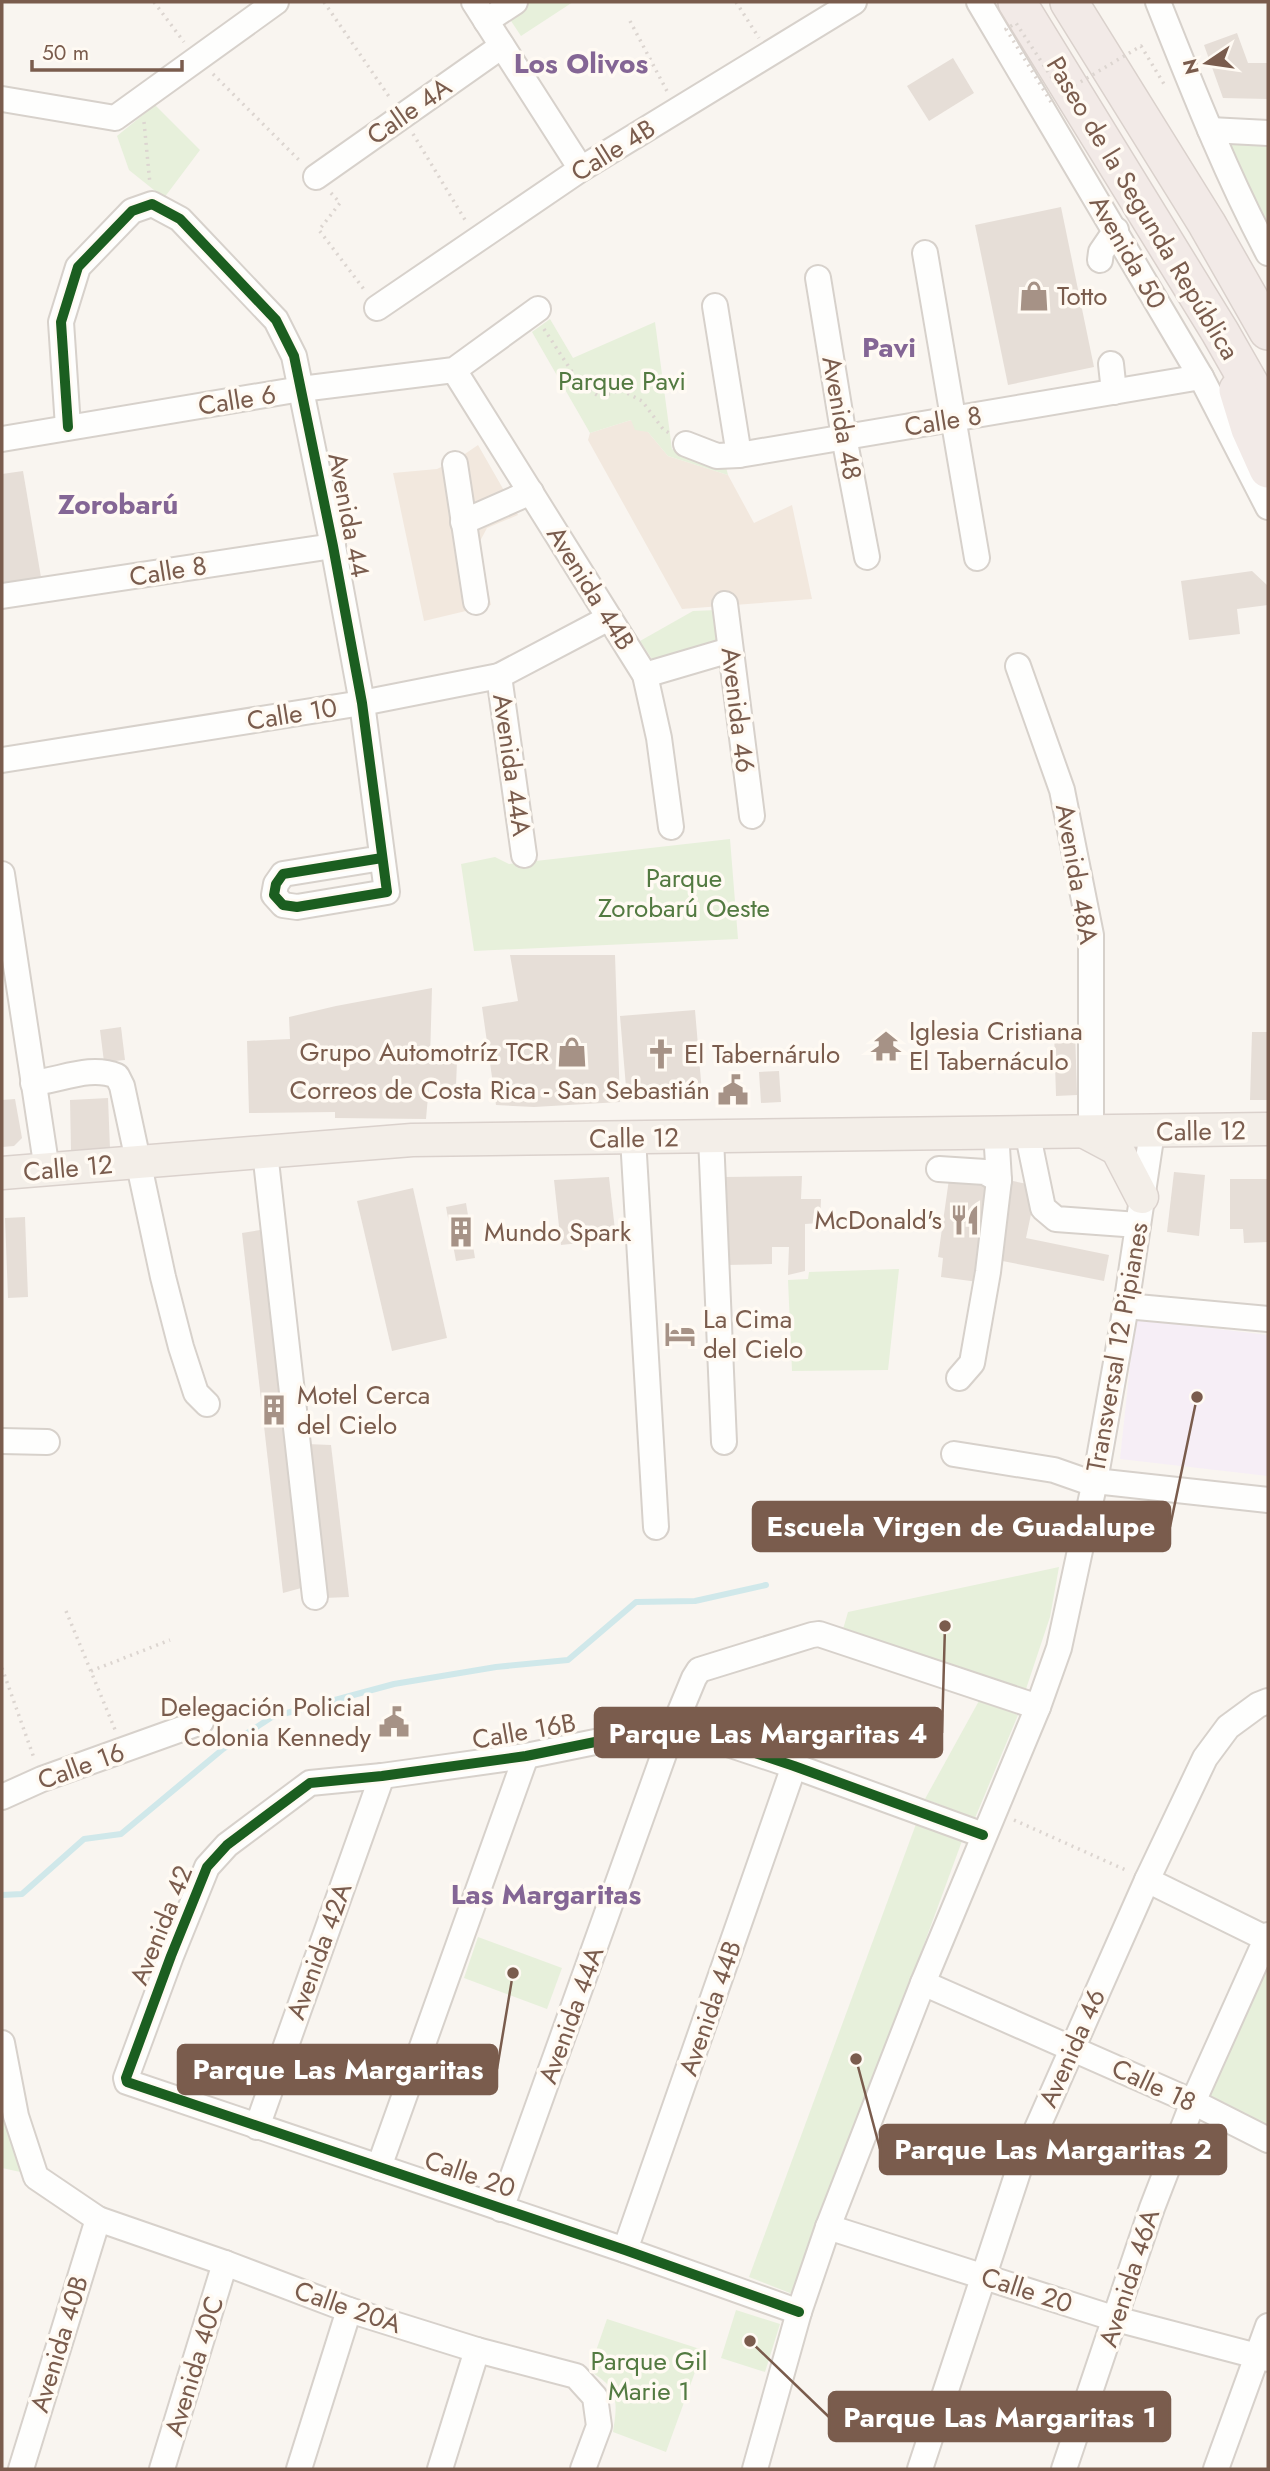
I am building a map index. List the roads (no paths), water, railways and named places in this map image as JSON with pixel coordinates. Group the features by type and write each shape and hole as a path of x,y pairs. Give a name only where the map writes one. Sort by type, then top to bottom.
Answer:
{"highway":[{"name":"Paseo de la Segunda República","path":"1017,2 1220,332 1268,416"},
{"name":"Paseo de la Segunda República","path":"1069,2 1207,224 1268,331"},
{"path":"1220,332 1250,429 1268,469"}],"main road":[{"name":"Calle 12","path":"2,1173 412,1140 1268,1129"},
{"path":"1087,1131 1117,1149 1140,1211"}],"street":[{"path":"2,99 115,118 196,57 276,2"},
{"path":"515,2 480,12 581,169"},
{"name":"Calle 4B","path":"377,308 581,169 854,2"},
{"name":"Avenida 50","path":"979,2 1201,377 1268,507"},
{"path":"1158,2 1210,130 1268,253"},
{"name":"Calle 4A","path":"316,177 502,46"},
{"path":"1210,130 1268,133"},
{"name":"Avenida 44","path":"68,427 61,322 78,267 132,211 152,204 180,219 276,320 294,356 334,546 362,703 387,892 298,907 283,905 274,895 276,884 283,874 382,858"},
{"path":"1100,260 1101,252 1116,230"},
{"path":"925,253 977,558"},
{"name":"Avenida 48","path":"818,278 867,557"},
{"path":"715,306 738,455"},
{"name":"Calle 6","path":"2,439 301,390 454,370 535,311"},
{"path":"1111,364 1114,392"},
{"name":"Avenida 44B","path":"454,370 645,675 659,738 671,827"},
{"name":"Calle 8","path":"686,444 717,456 738,455 1201,377"},
{"path":"455,464 476,602"},
{"path":"463,522 531,492"},
{"name":"Calle 8","path":"2,596 334,546"},
{"name":"Avenida 46","path":"725,604 752,816"},
{"name":"Calle 10","path":"2,760 362,703 499,676 609,618"},
{"path":"645,675 730,650"},
{"name":"Avenida 48A","path":"1018,666 1062,790 1091,935 1087,1131"},
{"name":"Avenida 44A","path":"499,676 524,855"},
{"path":"2,874 11,1004 33,1083 47,1170"},
{"path":"33,1083 92,1071 109,1072 117,1076 122,1086 140,1162 163,1277 181,1347 196,1393 207,1404"},
{"path":"959,1378 972,1363 988,1272 999,1180 1012,1131"},
{"path":"1012,1131 1043,1208 1056,1219 1140,1211"},
{"name":"Transversal 12 Pipianes","path":"755,2469 799,2312 828,2227 923,1983 1038,1707 1063,1633 1126,1306 1152,1132"},
{"path":"711,1137 724,1442"},
{"path":"633,1138 656,1527"},
{"path":"265,1152 315,1597"},
{"path":"939,1169 985,1172 999,1180"},
{"path":"1126,1306 1268,1319"},
{"path":"2,1441 47,1442"},
{"path":"954,1454 1054,1470 1094,1482 1268,1500"},
{"name":"Avenida 44A","path":"501,2209 674,1726 694,1678 704,1668 819,1634 1038,1707"},
{"name":"Avenida 46","path":"920,2469 986,2276 1019,2169 1147,1880 1205,1758 1228,1727 1268,1701"},
{"name":"Calle 16","path":"2,1797 42,1779 201,1722"},
{"name":"Calle 16B","path":"306,1785 526,1756 674,1726 794,1766 983,1835"},
{"path":"379,2167 526,1756"},
{"name":"Avenida 44B","path":"625,2250 794,1766"},
{"name":"Avenida 42A","path":"257,2127 382,1776"},
{"name":"Avenida 42","path":"125,2081 207,1867 227,1845 306,1785"},
{"path":"1147,1880 1267,1937"},
{"name":"Avenida 46A","path":"1064,2469 1152,2208 1193,2102 1267,1937"},
{"name":"Calle 18","path":"923,1983 1193,2102 1268,2140"},
{"name":"Calle 20A","path":"2,2043 16,2116 36,2177 97,2219 349,2309 477,2350 576,2376 595,2397 599,2426 583,2469"},
{"name":"Calle 20","path":"125,2081 625,2250 799,2312"},
{"name":"Avenida 40B","path":"21,2469 97,2219"},
{"name":"Calle 20","path":"828,2227 1116,2319 1263,2358"},
{"name":"Avenida 40C","path":"162,2469 225,2263"},
{"path":"299,2469 349,2309"},
{"path":"1216,2469 1263,2358 1268,2326"},
{"path":"440,2469 477,2350"}],"waterway":[{"path":"2,1895 22,1894 84,1839 121,1834 223,1749 272,1717 394,1684 496,1667 568,1660 636,1602 695,1601 766,1585"}],"place":[{"name":"Totto","path":"1034,296"},
{"name":"Iglesia Cristiana El Tabernáculo","path":"886,1046"},
{"name":"Grupo Automotríz TCR","path":"572,1052"},
{"name":"El Tabernárulo","path":"661,1054"},
{"name":"Correos de Costa Rica - San Sebastián","path":"733,1090"},
{"name":"McDonald's","path":"965,1220"},
{"name":"Mundo Spark","path":"461,1232"},
{"name":"La Cima del Cielo","path":"680,1334"},
{"name":"Escuela Virgen de Guadalupe","path":"1197,1397"},
{"name":"Motel Cerca del Cielo","path":"274,1410"},
{"name":"Parque Las Margaritas 4","path":"945,1626"},
{"name":"Delegación Policial Colonia Kennedy","path":"394,1722"},
{"name":"Parque Las Margaritas","path":"513,1973"},
{"name":"Parque Las Margaritas 2","path":"856,2059"},
{"name":"Parque Las Margaritas 1","path":"750,2341"}],"district":[{"name":"Los Olivos","path":"581,63"},
{"name":"Pavi","path":"889,347"},
{"name":"Zorobarú","path":"118,504"},
{"name":"Las Margaritas","path":"546,1894"}],"park label":[{"name":"Parque Pavi","path":"622,381"},
{"name":"Parque Zorobarú Oeste","path":"684,893"},
{"name":"Parque Gil Marie 1","path":"649,2376"}]}
